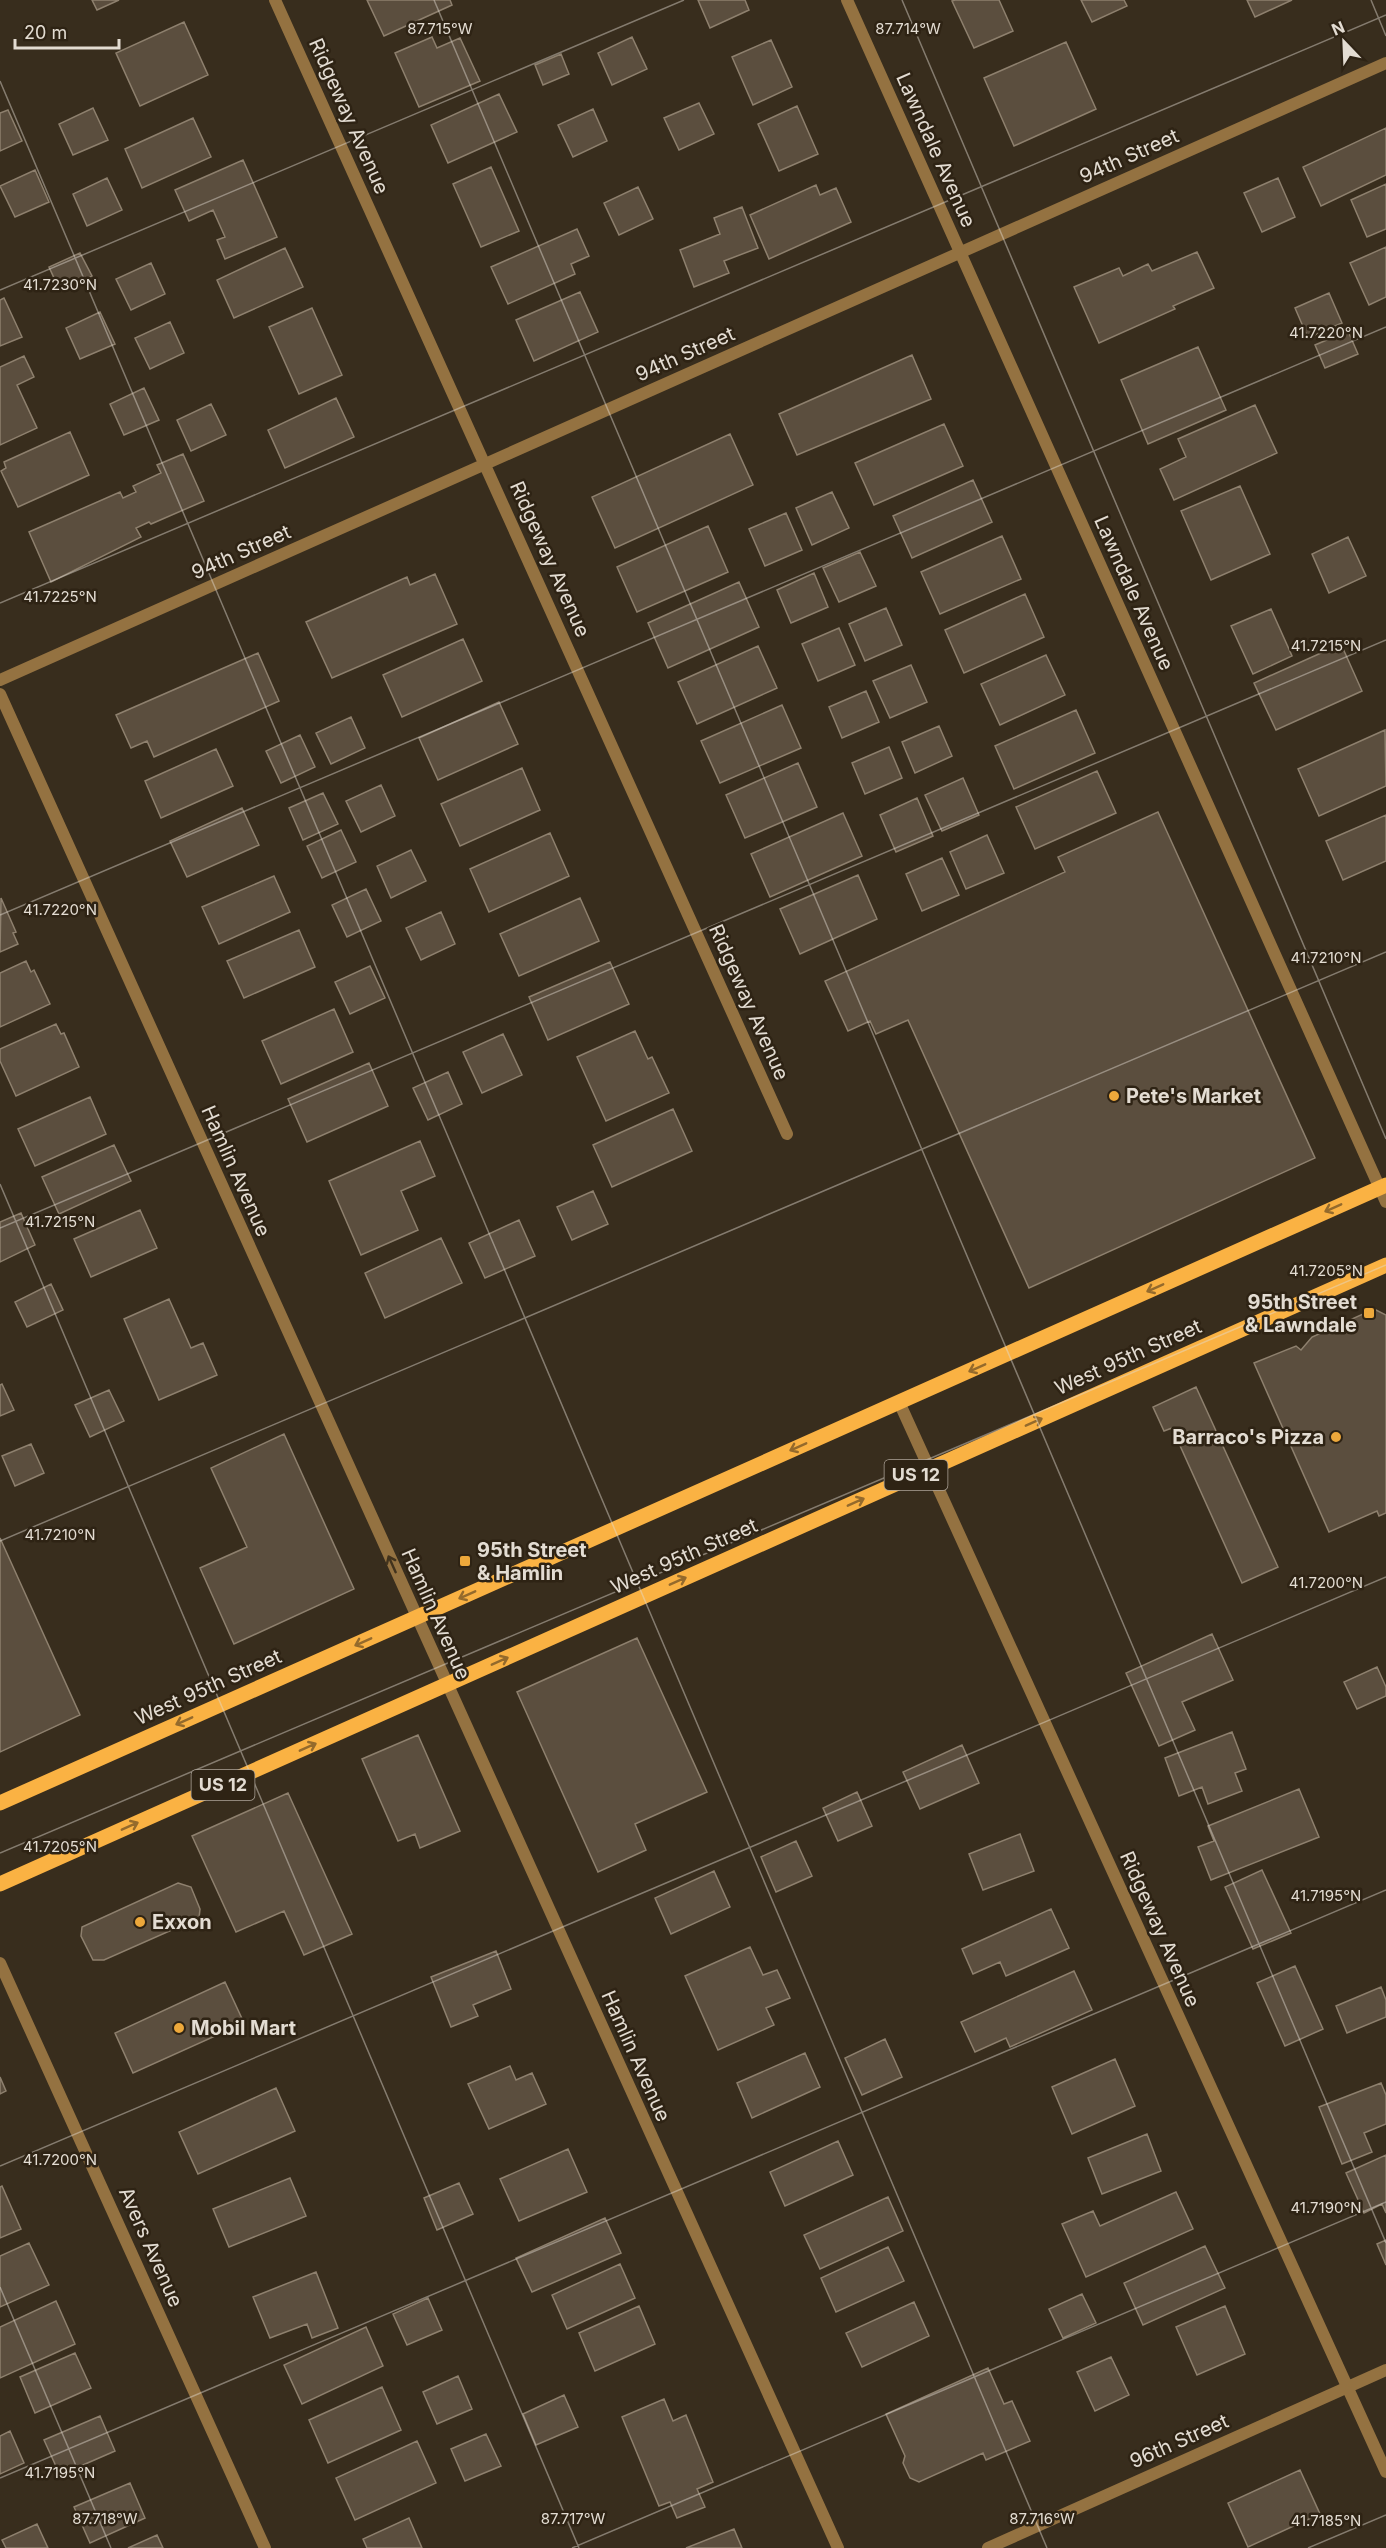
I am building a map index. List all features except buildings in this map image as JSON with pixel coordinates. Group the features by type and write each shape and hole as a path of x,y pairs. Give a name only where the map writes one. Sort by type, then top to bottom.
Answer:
{"main road":[{"name":"West 95th Street","path":"0,1803 1383,1186"},
{"name":"West 95th Street","path":"0,1884 1386,1265"}],"street":[{"name":"Ridgeway Avenue","path":"275,0 788,1134"},
{"name":"Lawndale Avenue","path":"847,0 1383,1186 1386,1202"},
{"name":"94th Street","path":"0,680 1386,63"},
{"name":"Hamlin Avenue","path":"0,694 838,2548"},
{"name":"Ridgeway Avenue","path":"899,1402 1386,2472"},
{"name":"Avers Avenue","path":"0,1963 266,2548"},
{"name":"96th Street","path":"988,2548 1386,2370"}],"place":[{"name":"Pete's Market","path":"1114,1096"},
{"name":"95th Street & Lawndale","path":"1369,1313"},
{"name":"Barraco's Pizza","path":"1336,1437"},
{"name":"95th Street & Hamlin","path":"465,1561"},
{"name":"Exxon","path":"140,1922"},
{"name":"Mobil Mart","path":"179,2028"}]}
